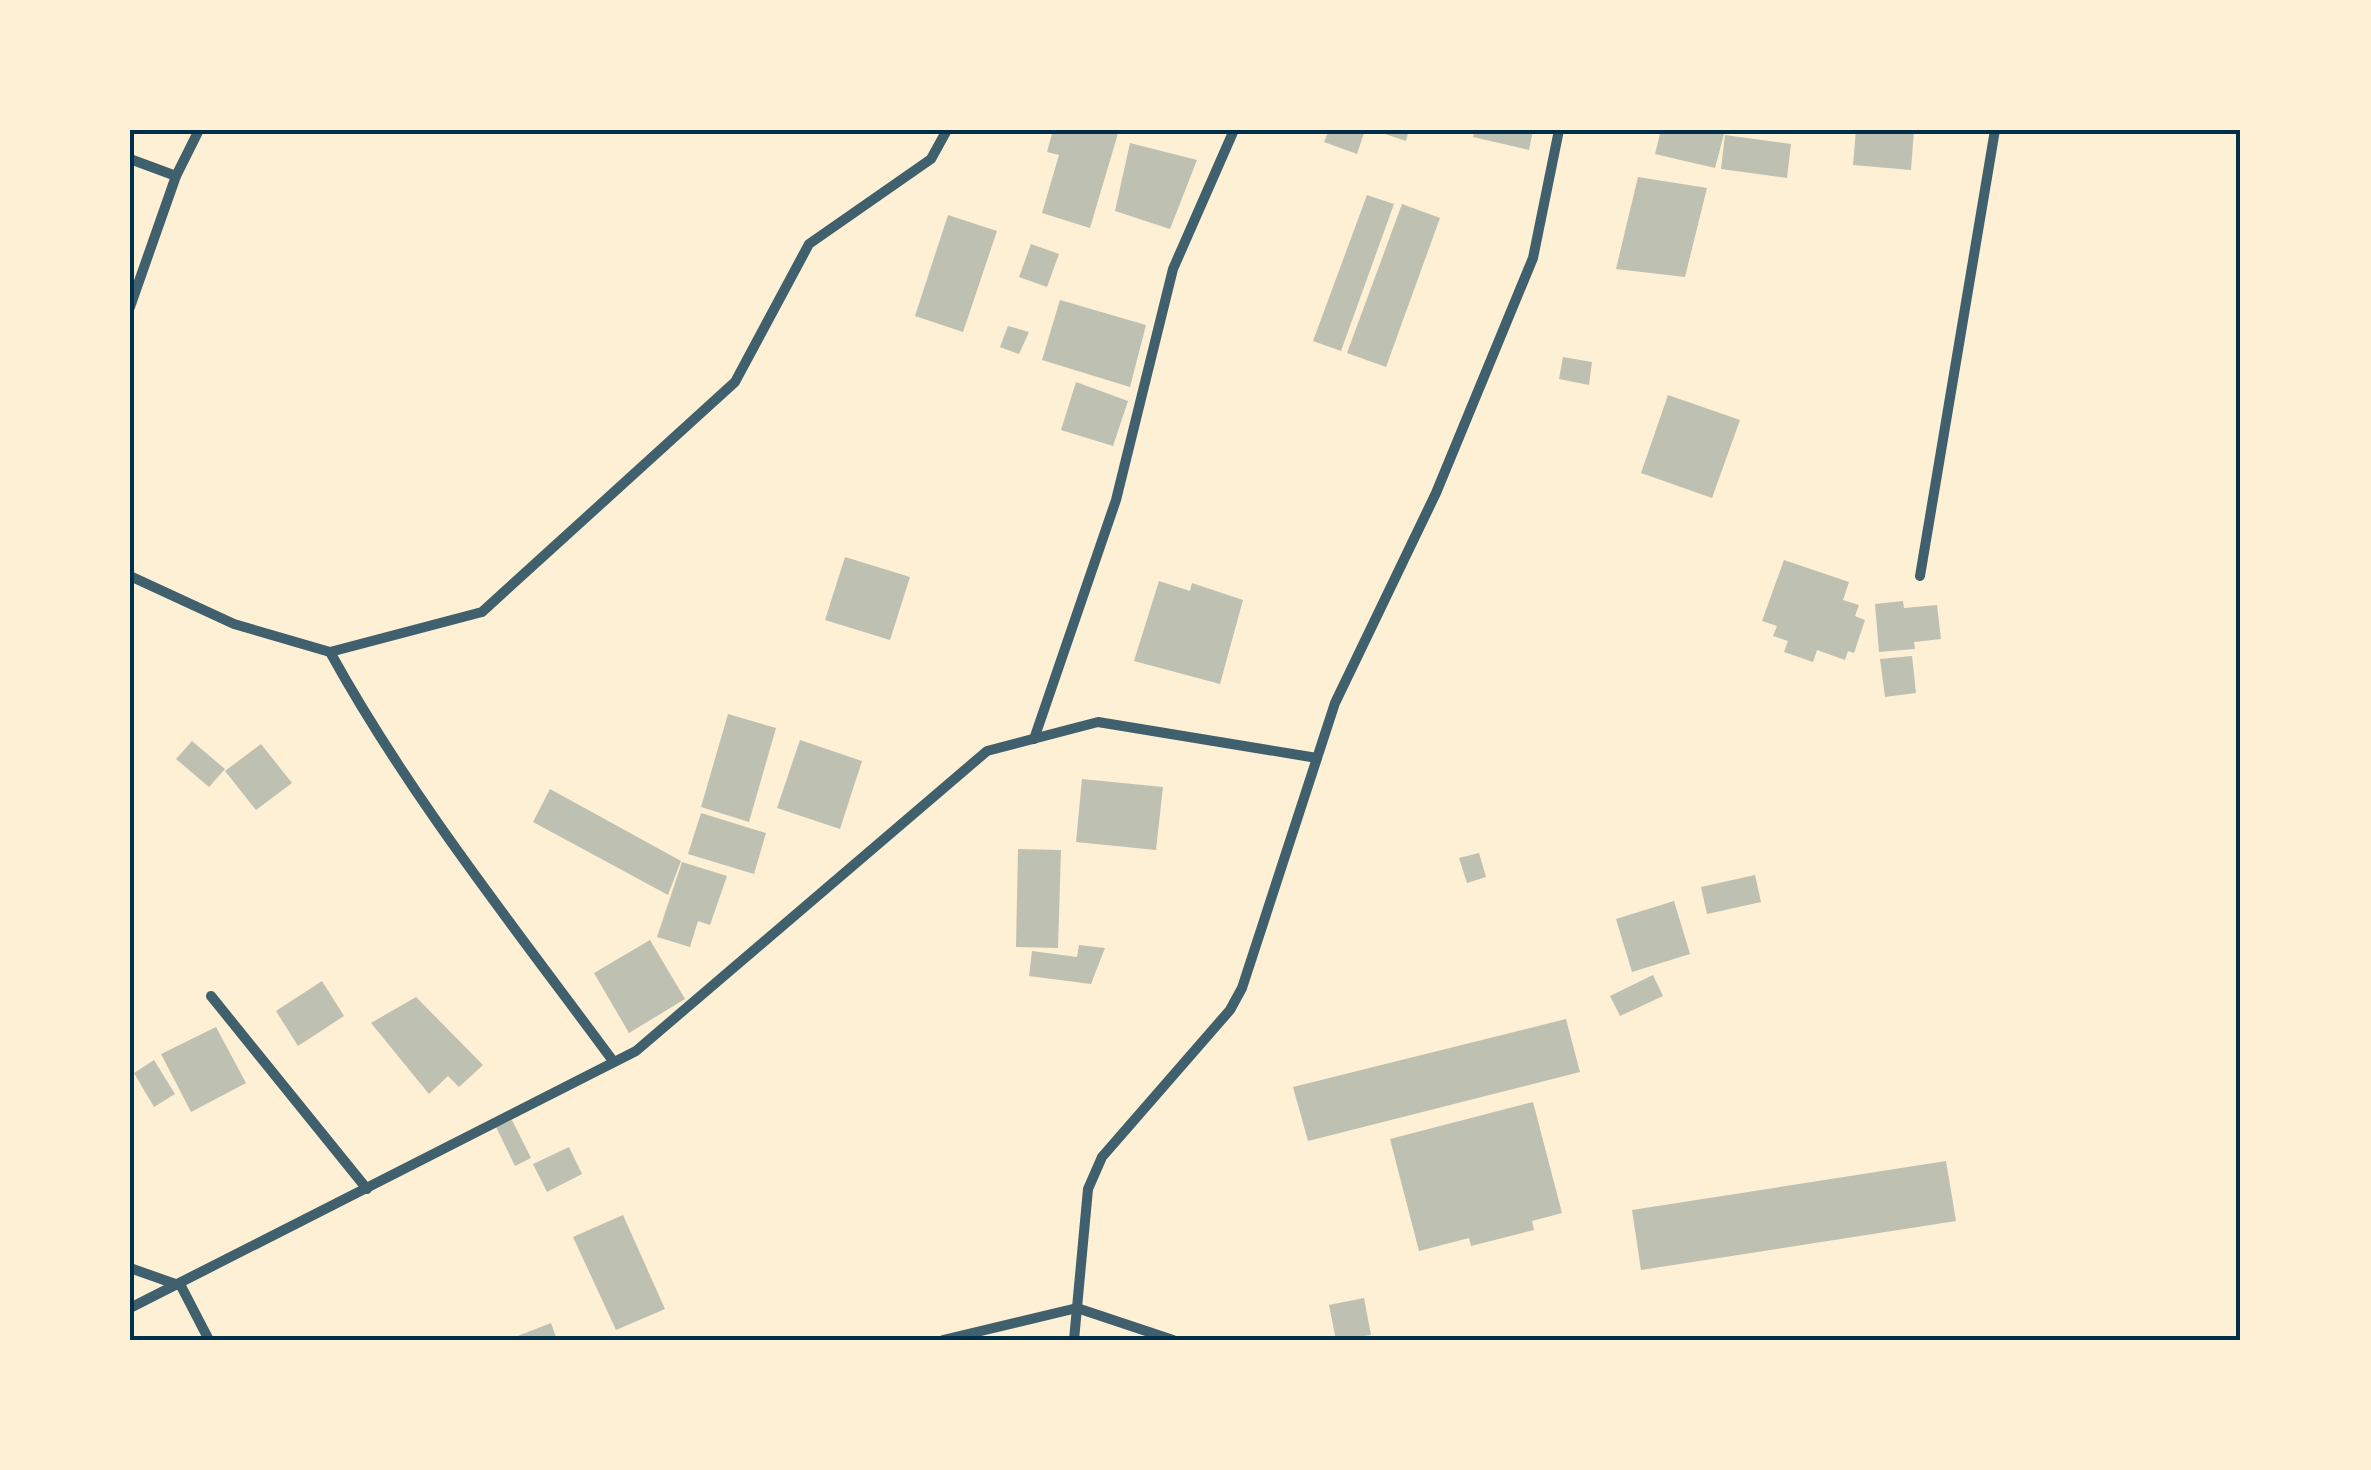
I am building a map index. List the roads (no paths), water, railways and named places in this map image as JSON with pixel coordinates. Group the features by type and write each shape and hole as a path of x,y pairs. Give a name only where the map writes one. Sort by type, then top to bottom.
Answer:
{"street":[{"path":"130,307 176,176 198,130"},
{"path":"130,576 234,624 330,652 482,612 735,382 808,244 931,160 947,130"},
{"path":"1034,739 1116,500 1173,269 1234,130"},
{"path":"1074,1340 1088,1189 1102,1157 1236,999 1335,704 1436,493 1533,258 1559,130"},
{"path":"1920,576 1996,130"},
{"path":"130,159 176,176"},
{"path":"330,652 366,718 438,823 613,1061"},
{"path":"130,1308 181,1286 636,1051 988,751 1098,722 1316,758"},
{"path":"211,996 366,1190"},
{"path":"130,1268 181,1286 208,1340"},
{"path":"944,1340 1077,1308 1173,1340"}]}
